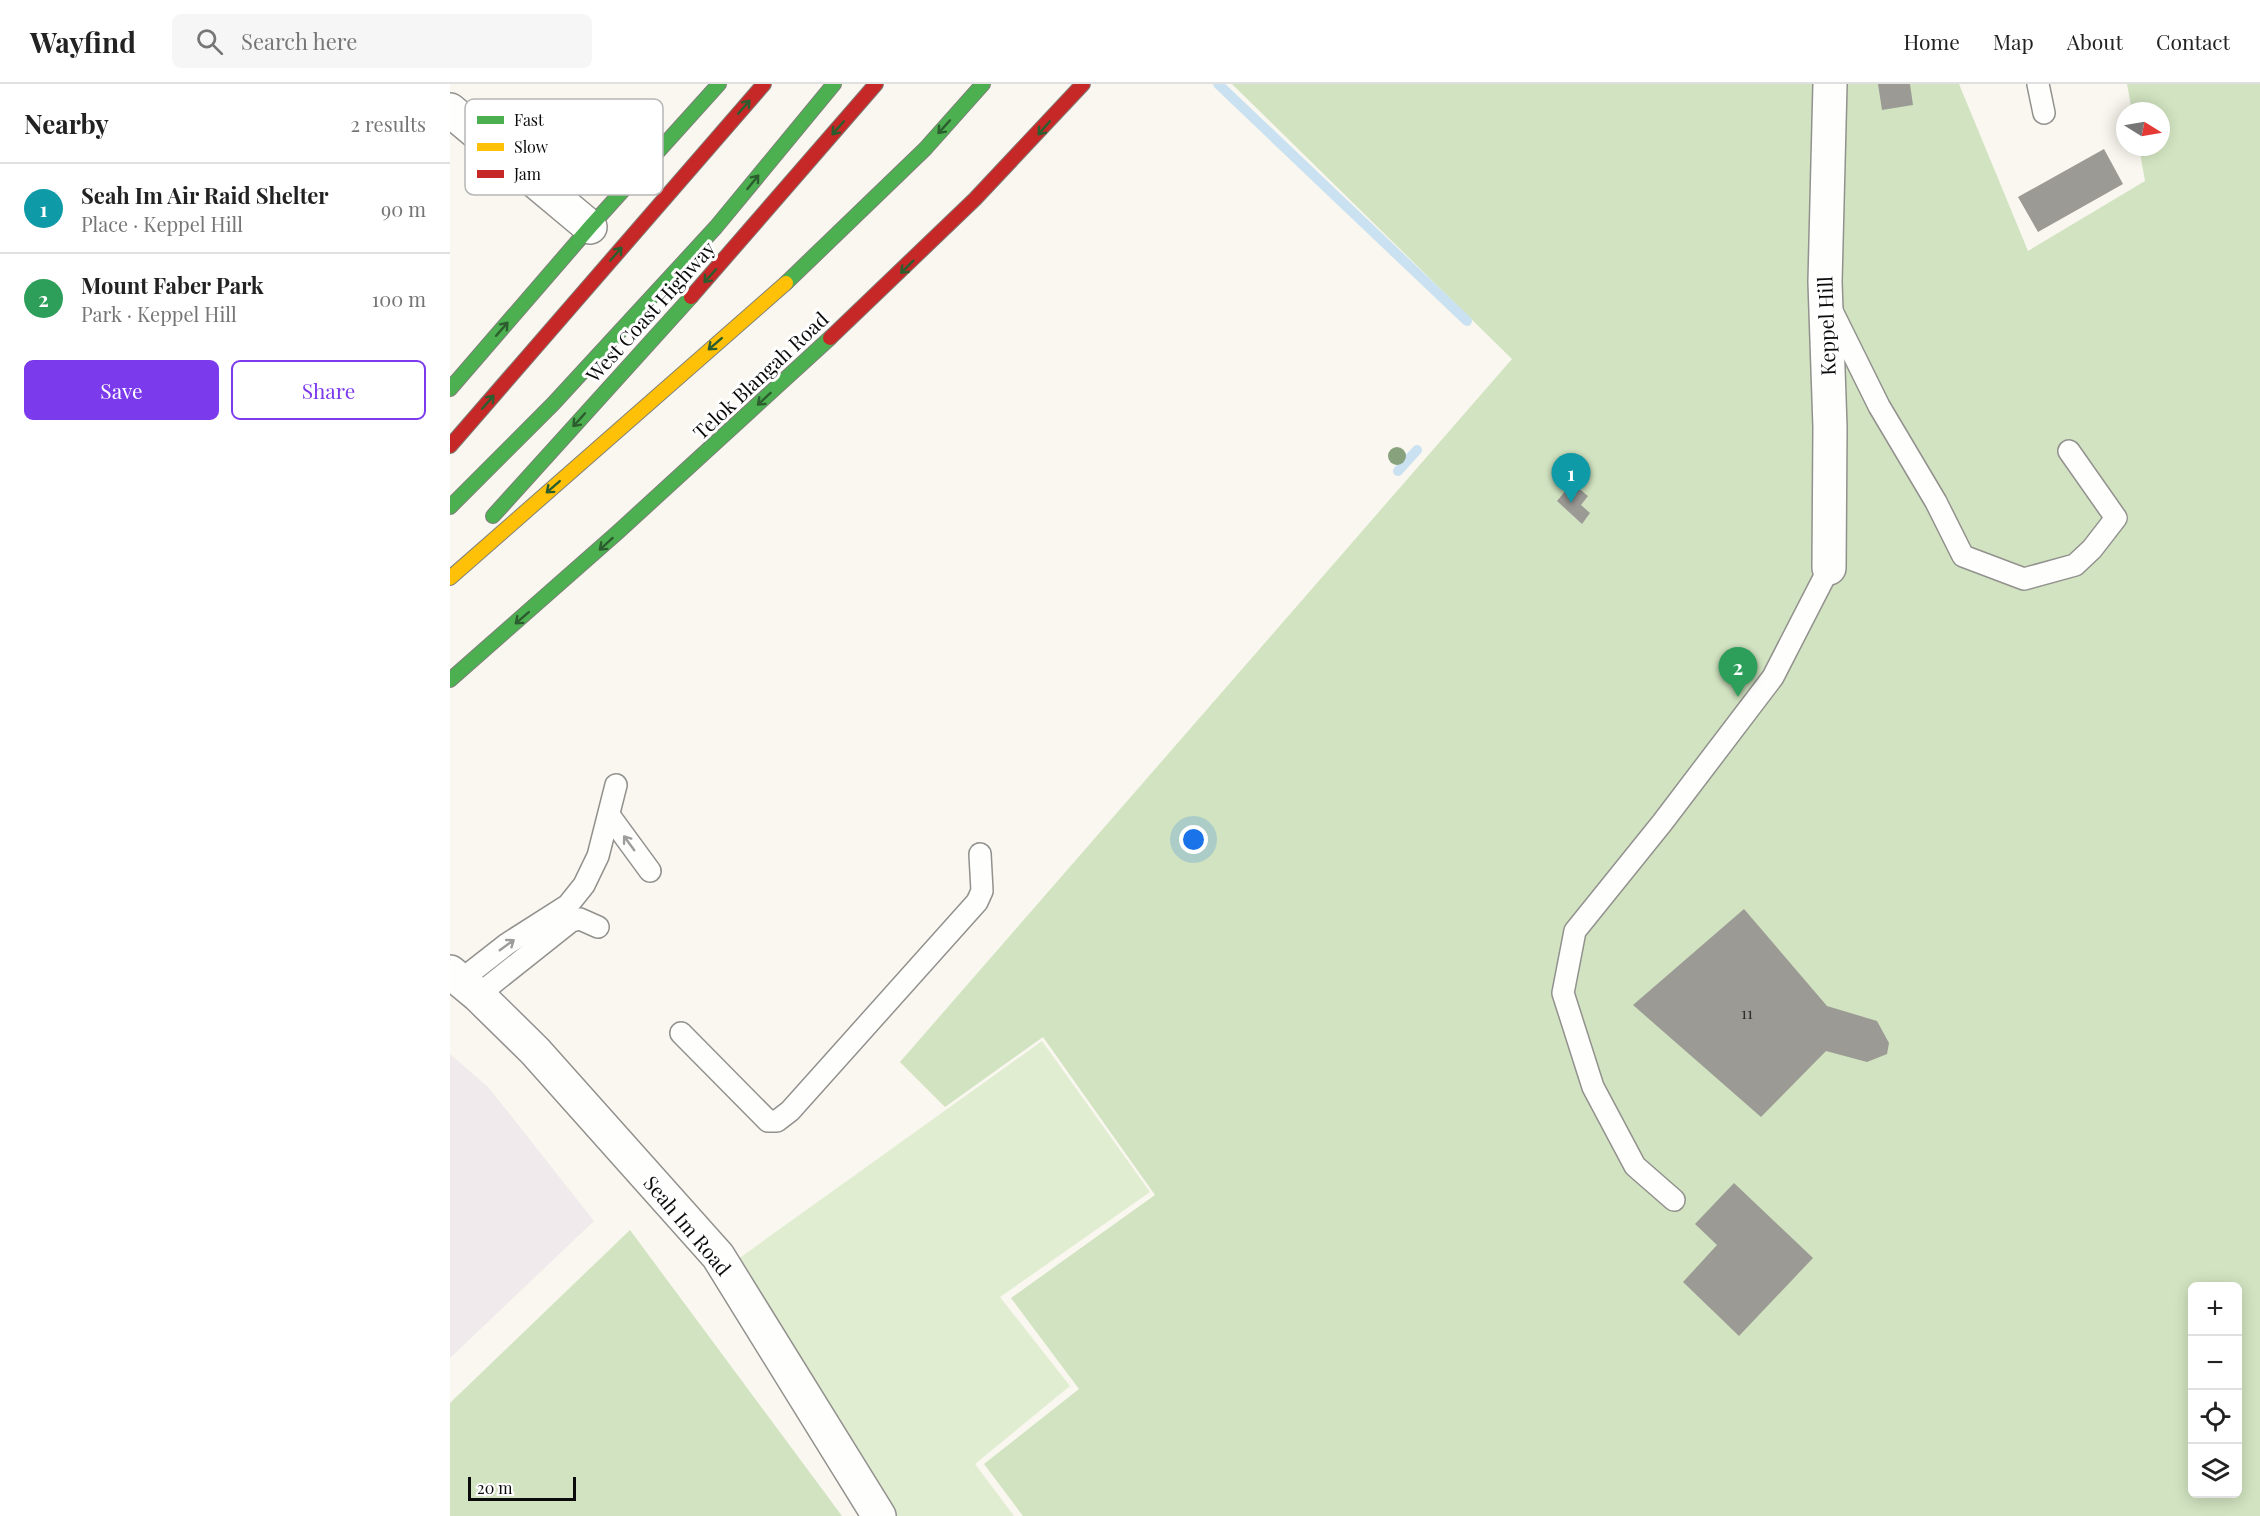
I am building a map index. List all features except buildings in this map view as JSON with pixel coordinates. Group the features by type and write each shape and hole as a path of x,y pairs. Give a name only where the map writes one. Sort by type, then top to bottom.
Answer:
{"main road":[{"path":"663,145 718,84"},
{"path":"450,446 764,84"},
{"path":"450,507 553,404 716,227 834,84"},
{"name":"West Coast Highway","path":"481,528 741,242 876,84"},
{"path":"450,578 791,278 925,149 984,84"},
{"name":"Telok Blangah Road","path":"450,680 646,509 895,279 1029,146 1083,84"},
{"path":"450,389 619,195"},
{"path":"450,563 466,545"}],"street":[{"name":"Keppel Hill","path":"1829,568 1830,427 1825,282 1830,84"},
{"path":"450,110 465,123"},
{"path":"552,195 590,227"},
{"name":"Seah Im Road","path":"463,982 535,1051 718,1256 879,1516"}],"lane":[{"path":"2038,84 2044,113"},
{"path":"1827,300 1878,406 1936,502 1963,556 2024,579 2075,565 2092,549 2116,518 2069,451"},
{"path":"1674,1200 1635,1166 1593,1087 1563,993 1575,931 1662,823 1773,677 1829,568"},
{"path":"463,982 507,944 568,905 584,885 598,856 616,785"},
{"path":"609,815 650,871"},
{"path":"681,1033 768,1120 777,1121 790,1111 977,902 982,891 980,854"},
{"path":"463,982 570,921 580,919 598,927"}],"shaded area":[{"path":"450,1054 489,1088 594,1221 450,1358"}],"green space":[{"path":"1232,84 1959,84 2028,251 2145,181 2141,156 2170,156 2170,102 2130,102 2127,84 2260,84 2260,1516 1023,1516 984,1464 1079,1389 1011,1298 1155,1195 1043,1037 945,1107 900,1062 1512,359"},
{"path":"1042,1041 1150,1192 1000,1297 1070,1386 975,1464 1014,1516 893,1516 720,1272"},
{"path":"630,1230 842,1516 450,1516 450,1403"}],"waterway":[{"path":"1218,84 1467,321"},
{"path":"1398,471 1417,450"}],"traffic: fast":[{"path":"663,146 719,84"},
{"path":"450,507 553,404 716,227 834,84"},
{"path":"786,283 925,149 983,84"},
{"path":"450,389 619,195"},
{"path":"493,516 691,297"},
{"path":"450,680 618,532 830,338"}],"traffic: slow":[{"path":"450,578 786,283"}],"traffic: jam":[{"path":"450,446 764,84"},
{"path":"691,297 876,84"},
{"path":"830,338 975,199 1083,84"}],"place":[{"name":"Seah Im Air Raid Shelter","path":"1571,503"},
{"name":"Mount Faber Park","path":"1738,697"}]}
